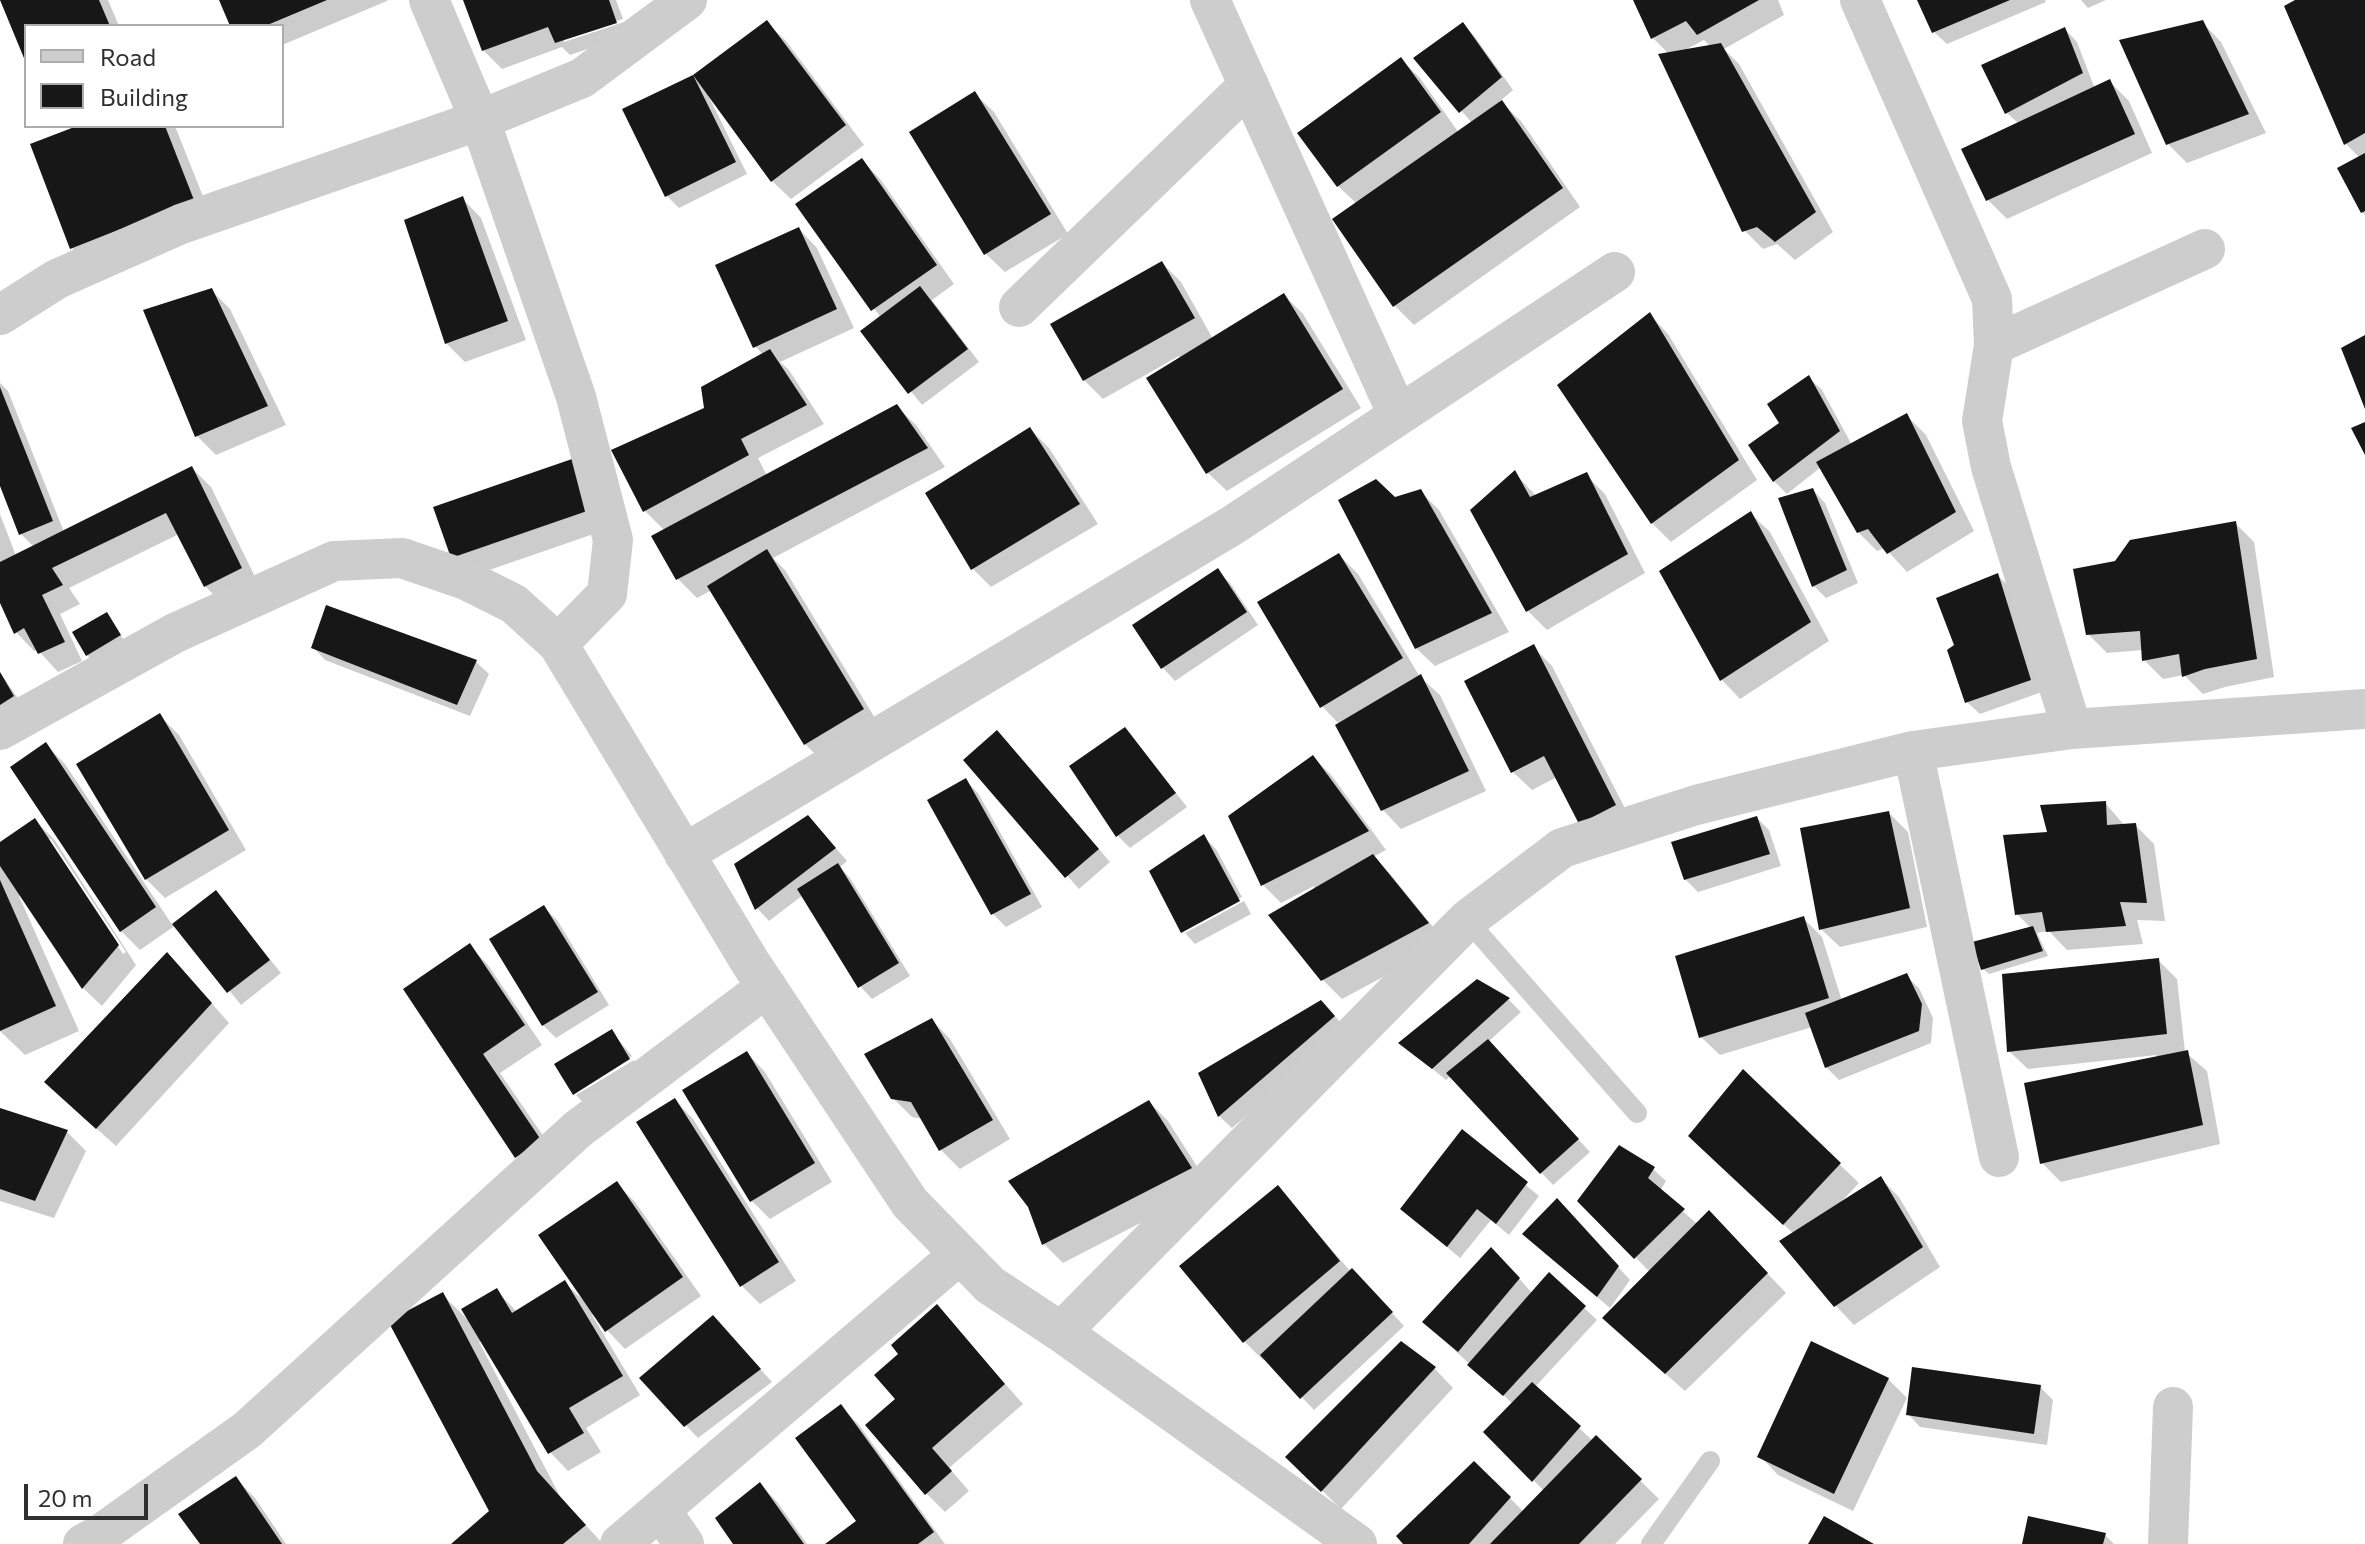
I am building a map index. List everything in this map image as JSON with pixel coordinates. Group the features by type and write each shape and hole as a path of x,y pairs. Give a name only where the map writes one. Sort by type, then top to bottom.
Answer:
{"street":[{"path":"429,0 480,120 576,397 613,540 607,594 558,644"},
{"path":"0,315 57,279 181,224 480,120 582,78 687,0"},
{"path":"1210,0 1398,415"},
{"path":"1860,0 1992,299 1994,345 1982,421 1991,467 2072,729"},
{"path":"1019,307 1249,85"},
{"path":"1994,345 2205,249"},
{"path":"684,854 1233,525 1615,272"},
{"path":"0,730 175,633 334,561 402,558 466,580 514,604 558,644 767,987 910,1203 990,1285 1061,1332 1357,1544"},
{"path":"1061,1332 1467,920 1562,848 1696,805 1913,751 2072,729 2365,709"},
{"path":"1913,751 1999,1157"},
{"path":"108,1538 247,1430 578,1129 767,987"},
{"path":"620,1544 960,1254"},
{"path":"2168,1544 2173,1407"},
{"path":"661,1511 684,1544"}],"lane":[{"path":"1467,920 1637,1113"},
{"path":"1651,1544 1710,1461"}],"building":[{"path":"0,0 99,0 109,24 24,24 24,58"},
{"path":"219,0 327,0 270,24 229,24"},
{"path":"463,0 609,0 617,23 555,43 548,27 482,51"},
{"path":"1633,0 1759,0 1697,35 1686,21 1651,39"},
{"path":"1917,0 2010,0 1932,33"},
{"path":"2295,0 2365,0 2365,133 2344,145 2284,6"},
{"path":"767,20 846,125 771,182 693,75"},
{"path":"2203,20 2249,114 2166,145 2119,40"},
{"path":"1463,22 1502,77 1459,113 1413,58"},
{"path":"2065,27 2083,73 2005,114 1981,65"},
{"path":"1721,43 1816,212 1775,242 1757,227 1742,232 1658,54"},
{"path":"1401,57 1441,112 1337,187 1297,133"},
{"path":"693,75 736,162 665,197 622,109"},
{"path":"2110,79 2135,134 1986,201 1961,149"},
{"path":"975,91 1051,214 984,255 909,132"},
{"path":"1502,100 1563,188 1393,307 1332,219"},
{"path":"72,128 166,128 194,200 70,249 30,144"},
{"path":"2365,153 2365,211 2361,213 2337,168"},
{"path":"862,158 937,265 871,311 795,204"},
{"path":"463,196 508,321 445,344 404,220"},
{"path":"799,227 837,309 753,348 715,265"},
{"path":"1162,261 1195,318 1083,381 1050,324"},
{"path":"920,286 968,349 908,394 860,331"},
{"path":"212,288 268,406 195,437 143,310"},
{"path":"1284,293 1343,389 1206,474 1146,378"},
{"path":"1650,312 1739,460 1651,524 1557,385"},
{"path":"2365,335 2365,409 2341,348"},
{"path":"770,349 807,405 741,439 749,455 643,512 611,450 704,408 701,387"},
{"path":"1809,375 1840,431 1773,482 1748,445 1779,423 1767,404"},
{"path":"0,387 53,521 19,535 0,486"},
{"path":"897,404 928,448 676,580 651,536"},
{"path":"1907,413 1956,512 1887,554 1868,529 1857,533 1816,462"},
{"path":"2365,422 2365,455 2351,428"},
{"path":"1030,427 1080,504 971,570 925,493"},
{"path":"572,459 590,510 451,558 433,507"},
{"path":"192,466 242,568 204,587 166,513 52,568 63,585 42,595 65,642 38,654 24,628 14,634 0,603 0,562"},
{"path":"1515,470 1530,497 1587,472 1628,554 1526,612 1470,510"},
{"path":"1376,479 1395,497 1421,489 1492,613 1415,649 1338,500"},
{"path":"1813,488 1847,570 1812,587 1778,498"},
{"path":"1751,511 1811,622 1720,681 1659,571"},
{"path":"2236,521 2257,659 2205,669 2182,677 2179,654 2142,661 2140,631 2086,635 2073,569 2115,561 2130,540"},
{"path":"767,549 864,709 804,745 707,586"},
{"path":"1339,553 1403,658 1320,708 1257,602"},
{"path":"1218,568 1247,612 1161,669 1132,625"},
{"path":"1998,573 2031,680 1965,703 1947,650 1954,645 1936,598"},
{"path":"326,605 477,660 457,705 311,648"},
{"path":"107,612 121,635 86,656 72,632"},
{"path":"1534,644 1616,805 1579,824 1544,756 1511,773 1464,681"},
{"path":"0,672 14,696 0,705"},
{"path":"1421,674 1469,771 1381,811 1335,725"},
{"path":"160,713 229,830 145,880 76,764"},
{"path":"1125,727 1176,793 1116,837 1069,766"},
{"path":"997,730 1099,849 1065,878 963,760"},
{"path":"46,742 156,907 120,932 10,767"},
{"path":"1313,755 1369,831 1261,886 1228,816"},
{"path":"966,778 1031,894 991,915 927,800"},
{"path":"2106,801 2107,825 2136,823 2147,903 2120,902 2126,926 2046,932 2042,912 2015,915 2003,835 2047,832 2040,805"},
{"path":"1889,811 1910,908 1819,930 1800,828"},
{"path":"808,815 836,848 755,910 734,864"},
{"path":"1757,816 1770,854 1684,880 1671,842"},
{"path":"35,818 119,945 82,989 0,866 0,842"},
{"path":"1204,834 1240,901 1181,933 1149,871"},
{"path":"1373,854 1429,923 1321,981 1268,915"},
{"path":"838,863 899,963 858,988 797,889"},
{"path":"0,880 56,1006 0,1031"},
{"path":"216,890 270,960 227,993 172,924"},
{"path":"544,905 598,992 542,1026 489,939"},
{"path":"1804,916 1829,998 1699,1038 1675,956"},
{"path":"2033,926 2043,951 1981,970 1972,942"},
{"path":"470,943 525,1025 483,1054 541,1140 515,1158 403,989"},
{"path":"167,952 212,1003 96,1129 44,1082"},
{"path":"2159,958 2167,1034 2007,1052 2002,974"},
{"path":"1907,973 1922,1004 1919,1031 1825,1068 1805,1013"},
{"path":"1477,979 1510,998 1432,1069 1398,1043"},
{"path":"1321,1000 1335,1016 1218,1117 1198,1073"},
{"path":"932,1018 993,1120 939,1151 911,1102 891,1099 864,1054"},
{"path":"612,1029 630,1059 573,1095 554,1064"},
{"path":"1488,1039 1579,1139 1540,1174 1446,1073"},
{"path":"2188,1050 2203,1125 2040,1164 2024,1083"},
{"path":"747,1051 815,1163 750,1202 682,1090"},
{"path":"1743,1069 1841,1163 1783,1225 1688,1136"},
{"path":"675,1098 779,1262 740,1287 636,1122"},
{"path":"1149,1100 1192,1168 1042,1245 1028,1207 1008,1181"},
{"path":"0,1108 68,1130 35,1201 0,1189"},
{"path":"1462,1129 1528,1182 1496,1224 1477,1209 1447,1247 1400,1209"},
{"path":"1619,1145 1655,1167 1648,1178 1685,1209 1634,1259 1577,1201"},
{"path":"1881,1176 1923,1247 1834,1307 1779,1241"},
{"path":"617,1181 683,1277 605,1332 538,1235"},
{"path":"1278,1185 1340,1261 1243,1343 1179,1266"},
{"path":"1557,1198 1619,1266 1597,1297 1522,1234"},
{"path":"1709,1210 1768,1273 1665,1374 1602,1318"},
{"path":"1491,1247 1520,1278 1458,1352 1422,1322"},
{"path":"1352,1268 1393,1312 1300,1399 1260,1355"},
{"path":"1549,1272 1586,1306 1503,1396 1467,1365"},
{"path":"565,1280 623,1376 569,1408 584,1433 548,1454 461,1309 497,1288 512,1313"},
{"path":"443,1292 537,1471 586,1525 563,1544 451,1544 489,1511 388,1321"},
{"path":"937,1304 1005,1384 932,1448 952,1471 925,1495 865,1425 895,1399 874,1375 898,1354 891,1345"},
{"path":"713,1315 761,1369 684,1427 639,1378"},
{"path":"1401,1341 1436,1367 1321,1492 1285,1457"},
{"path":"1811,1341 1889,1378 1834,1494 1757,1457"},
{"path":"1912,1367 2041,1385 2034,1434 1906,1415"},
{"path":"1532,1382 1581,1426 1532,1482 1483,1432"},
{"path":"841,1404 934,1532 918,1544 825,1544 856,1521 795,1438"},
{"path":"1596,1435 1642,1479 1579,1544 1490,1544"},
{"path":"1474,1461 1511,1497 1469,1544 1403,1544 1396,1536"},
{"path":"236,1476 282,1544 200,1544 178,1514"},
{"path":"760,1482 804,1544 733,1544 715,1518"},
{"path":"1824,1516 1874,1544 1808,1544"},
{"path":"2028,1516 2106,1533 2103,1544 2022,1544"}]}
